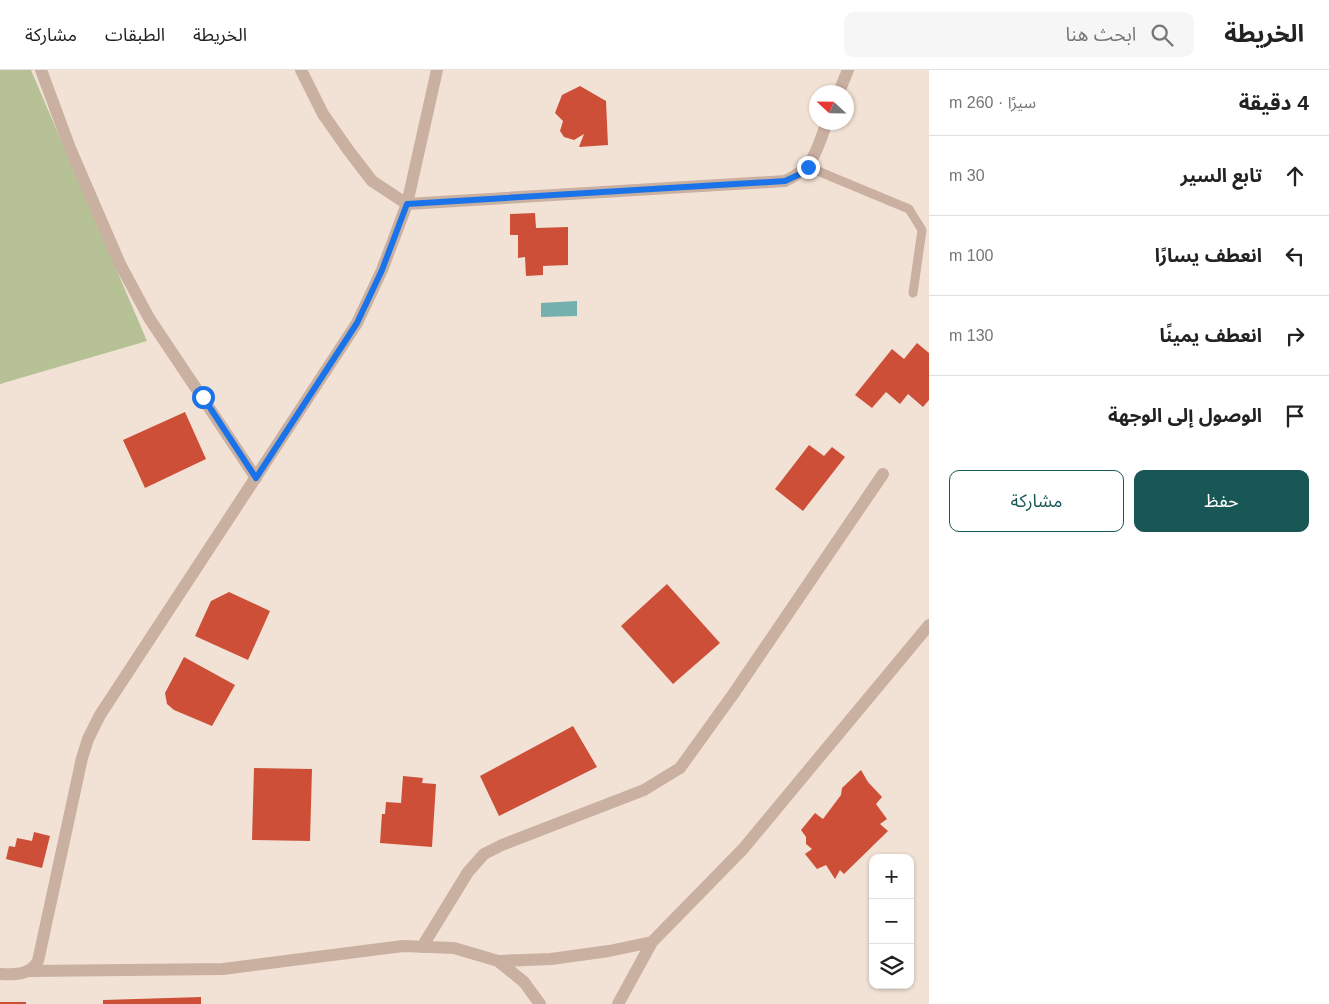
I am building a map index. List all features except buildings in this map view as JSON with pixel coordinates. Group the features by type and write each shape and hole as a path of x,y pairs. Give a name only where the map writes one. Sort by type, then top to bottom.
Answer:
{"street":[{"path":"41,70 70,148 120,264 150,318 256,478"},
{"path":"301,70 323,114 372,181 407,204 785,181 798,175 808,167 824,130"},
{"path":"29,971 35,967 41,953 72,804 88,739 104,707 357,323 382,270 407,204 437,70"},
{"path":"842,85 848,70"},
{"path":"422,947 468,872 484,854 502,845 644,790 680,768 883,474"},
{"path":"618,1004 652,942 743,848 929,625"},
{"path":"0,974 29,971 223,969 403,946 454,948 498,961 551,960 652,942"},
{"path":"498,961 524,982 540,1004"}],"lane":[{"path":"808,167 909,209 922,230 913,293"}],"green space":[{"path":"0,70 31,70 147,341 0,384"}],"water":[{"path":"577,301 577,316 541,317 541,303"}],"route":[{"path":"203,397 256,478 357,323 382,270 407,204 785,181 798,175 808,167"}]}
